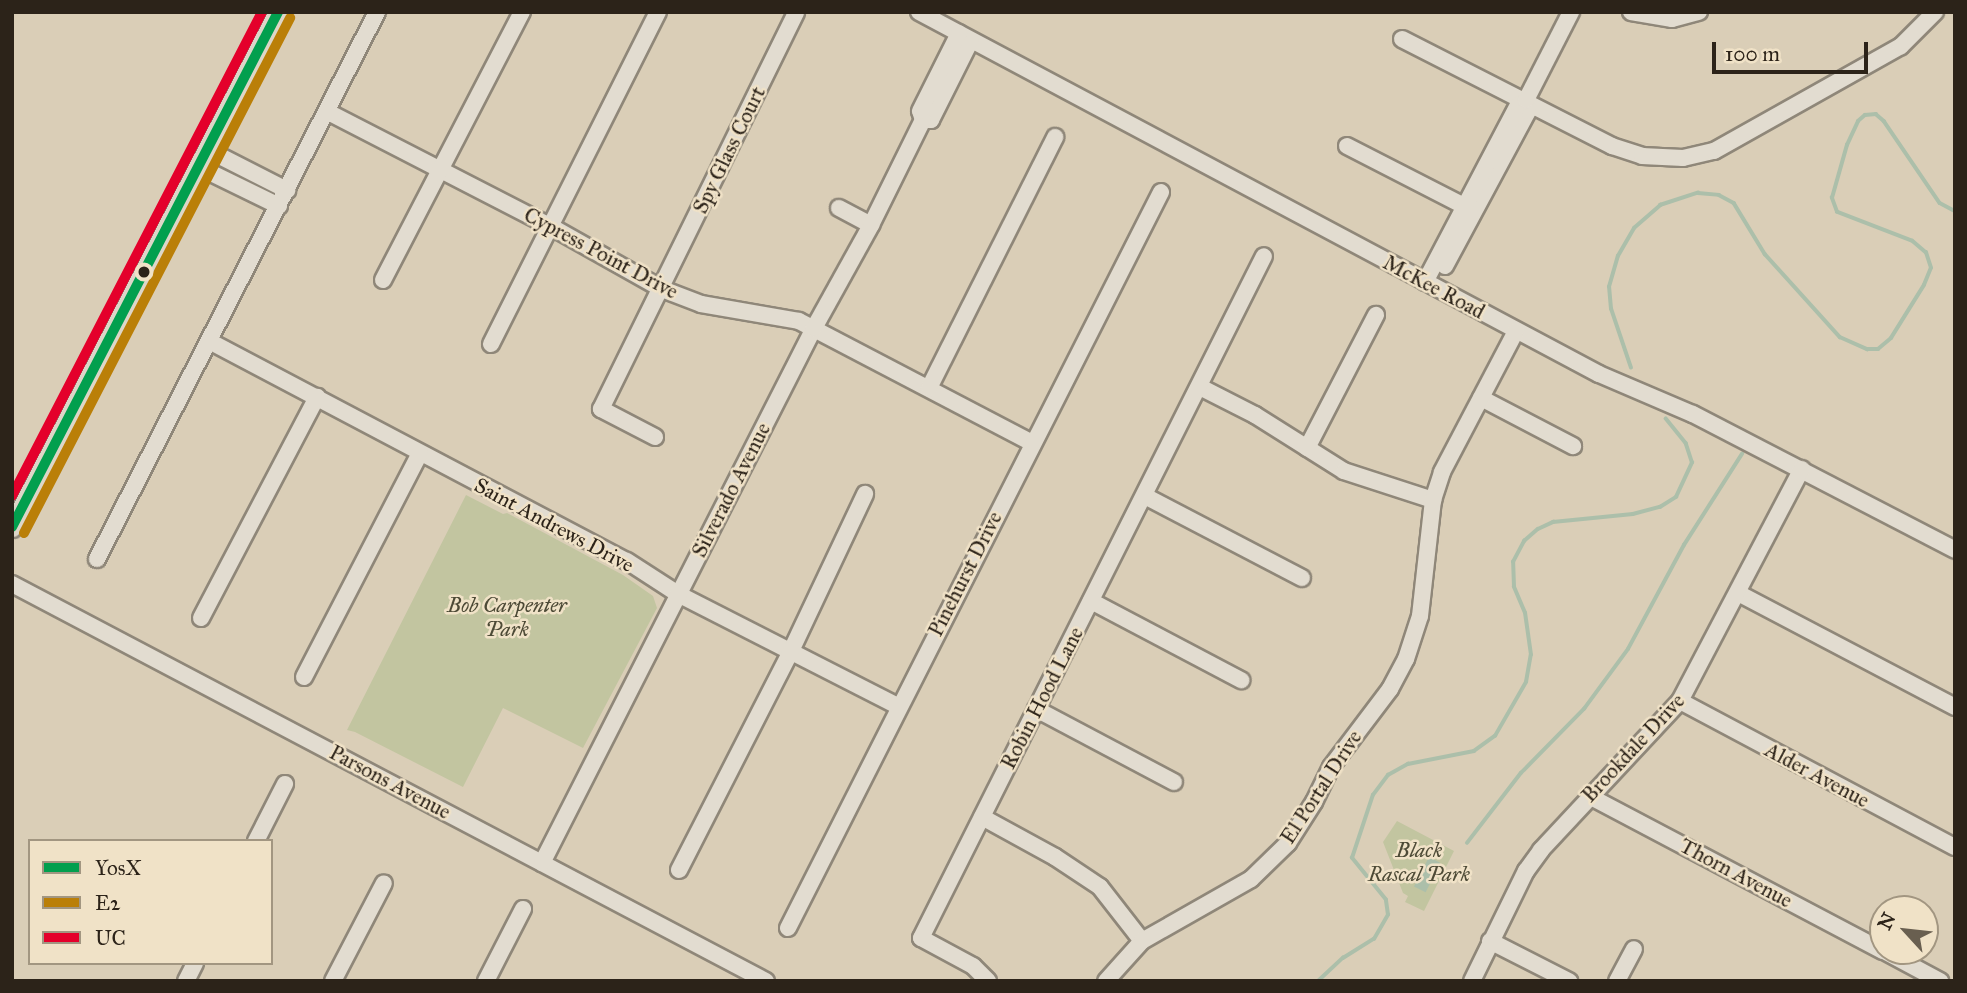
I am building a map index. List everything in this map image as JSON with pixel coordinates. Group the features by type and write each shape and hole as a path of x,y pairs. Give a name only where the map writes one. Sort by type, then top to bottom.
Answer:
{"main road":[{"path":"12,527 278,12"}],"street":[{"path":"97,559 211,342 377,12"},
{"path":"383,280 522,12"},
{"path":"491,344 658,12"},
{"name":"Spy Glass Court","path":"655,437 601,409 796,12"},
{"name":"McKee Road","path":"919,12 1516,331 1599,374 1684,410 1955,550"},
{"path":"1430,284 1518,105 1526,100 1571,12"},
{"path":"1631,12 1672,19 1699,12"},
{"path":"1402,39 1612,146 1642,156 1683,159 1714,151 1901,46 1935,12"},
{"name":"Silverado Avenue","path":"542,863 814,328 871,225 923,120 931,120 965,37"},
{"name":"Cypress Point Drive","path":"328,111 550,226 662,289 701,304 772,314 814,328 1032,443"},
{"path":"929,388 1055,137"},
{"path":"1347,146 1469,209"},
{"path":"204,159 287,190"},
{"path":"204,159 279,206"},
{"name":"Pinehurst Drive","path":"788,928 898,706 1161,192"},
{"path":"839,208 871,225"},
{"name":"Robin Hood Lane","path":"988,981 973,966 921,938 1264,256"},
{"path":"1307,448 1376,315"},
{"name":"El Portal Drive","path":"1106,981 1142,941 1251,879 1288,843 1314,802 1331,767 1390,689 1406,659 1420,615 1433,500 1449,457 1516,331"},
{"name":"Saint Andrews Drive","path":"211,342 627,561 678,594 898,706"},
{"path":"1200,387 1255,415 1344,471 1433,500"},
{"path":"201,618 317,397"},
{"path":"1481,398 1573,446"},
{"path":"304,677 420,453"},
{"name":"Brookdale Drive","path":"1472,981 1526,871 1556,831 1681,701 1802,469"},
{"path":"679,870 790,653 865,494"},
{"path":"1145,496 1303,578"},
{"name":"Parsons Avenue","path":"12,584 766,981"},
{"path":"1738,593 1955,707"},
{"path":"1091,601 1241,680"},
{"name":"Alder Avenue","path":"1681,701 1955,847"},
{"path":"1037,709 1174,782"},
{"path":"257,839 285,784"},
{"name":"Thorn Avenue","path":"1589,796 1869,944"},
{"path":"982,817 1055,857 1100,887 1142,941"},
{"path":"333,981 384,883"},
{"path":"486,981 523,909"},
{"path":"1490,941 1569,981"},
{"path":"1617,981 1634,949"},
{"name":"Thorn Avenue","path":"1910,965 1940,981"},
{"path":"191,972 205,981"}],"green space":[{"name":"Bob Carpenter Park","path":"466,495 503,514 507,513 623,575 653,596 657,608 583,748 503,708 463,787 347,730"},
{"name":"Black Rascal Park","path":"1397,821 1454,851 1424,911 1405,902 1408,896 1403,893 1383,842"}],"shaded area":[{"path":"1429,857 1441,863 1426,892 1414,886"}],"waterway":[{"path":"1631,368 1611,309 1609,287 1618,256 1634,228 1660,205 1698,193 1719,195 1734,203 1765,254 1840,337 1867,349 1878,349 1891,338 1924,285 1931,268 1926,253 1912,241 1837,212 1832,198 1847,145 1858,121 1865,115 1876,114 1884,121 1940,203 1955,211"},
{"path":"1318,981 1343,958 1374,939 1388,915 1386,900 1352,858 1373,795 1388,775 1408,764 1474,751 1495,736 1526,682 1531,655 1525,613 1514,587 1513,562 1524,541 1538,529 1553,522 1633,514 1660,507 1676,497 1692,463 1686,444 1666,419"},
{"path":"1467,843 1521,773 1584,709 1628,649 1684,545 1742,454"}],"transit line":[{"name":"UC","path":"12,496 262,12"},
{"name":"YosX","path":"12,527 278,12"},
{"name":"E2","path":"24,533 290,18"}]}
